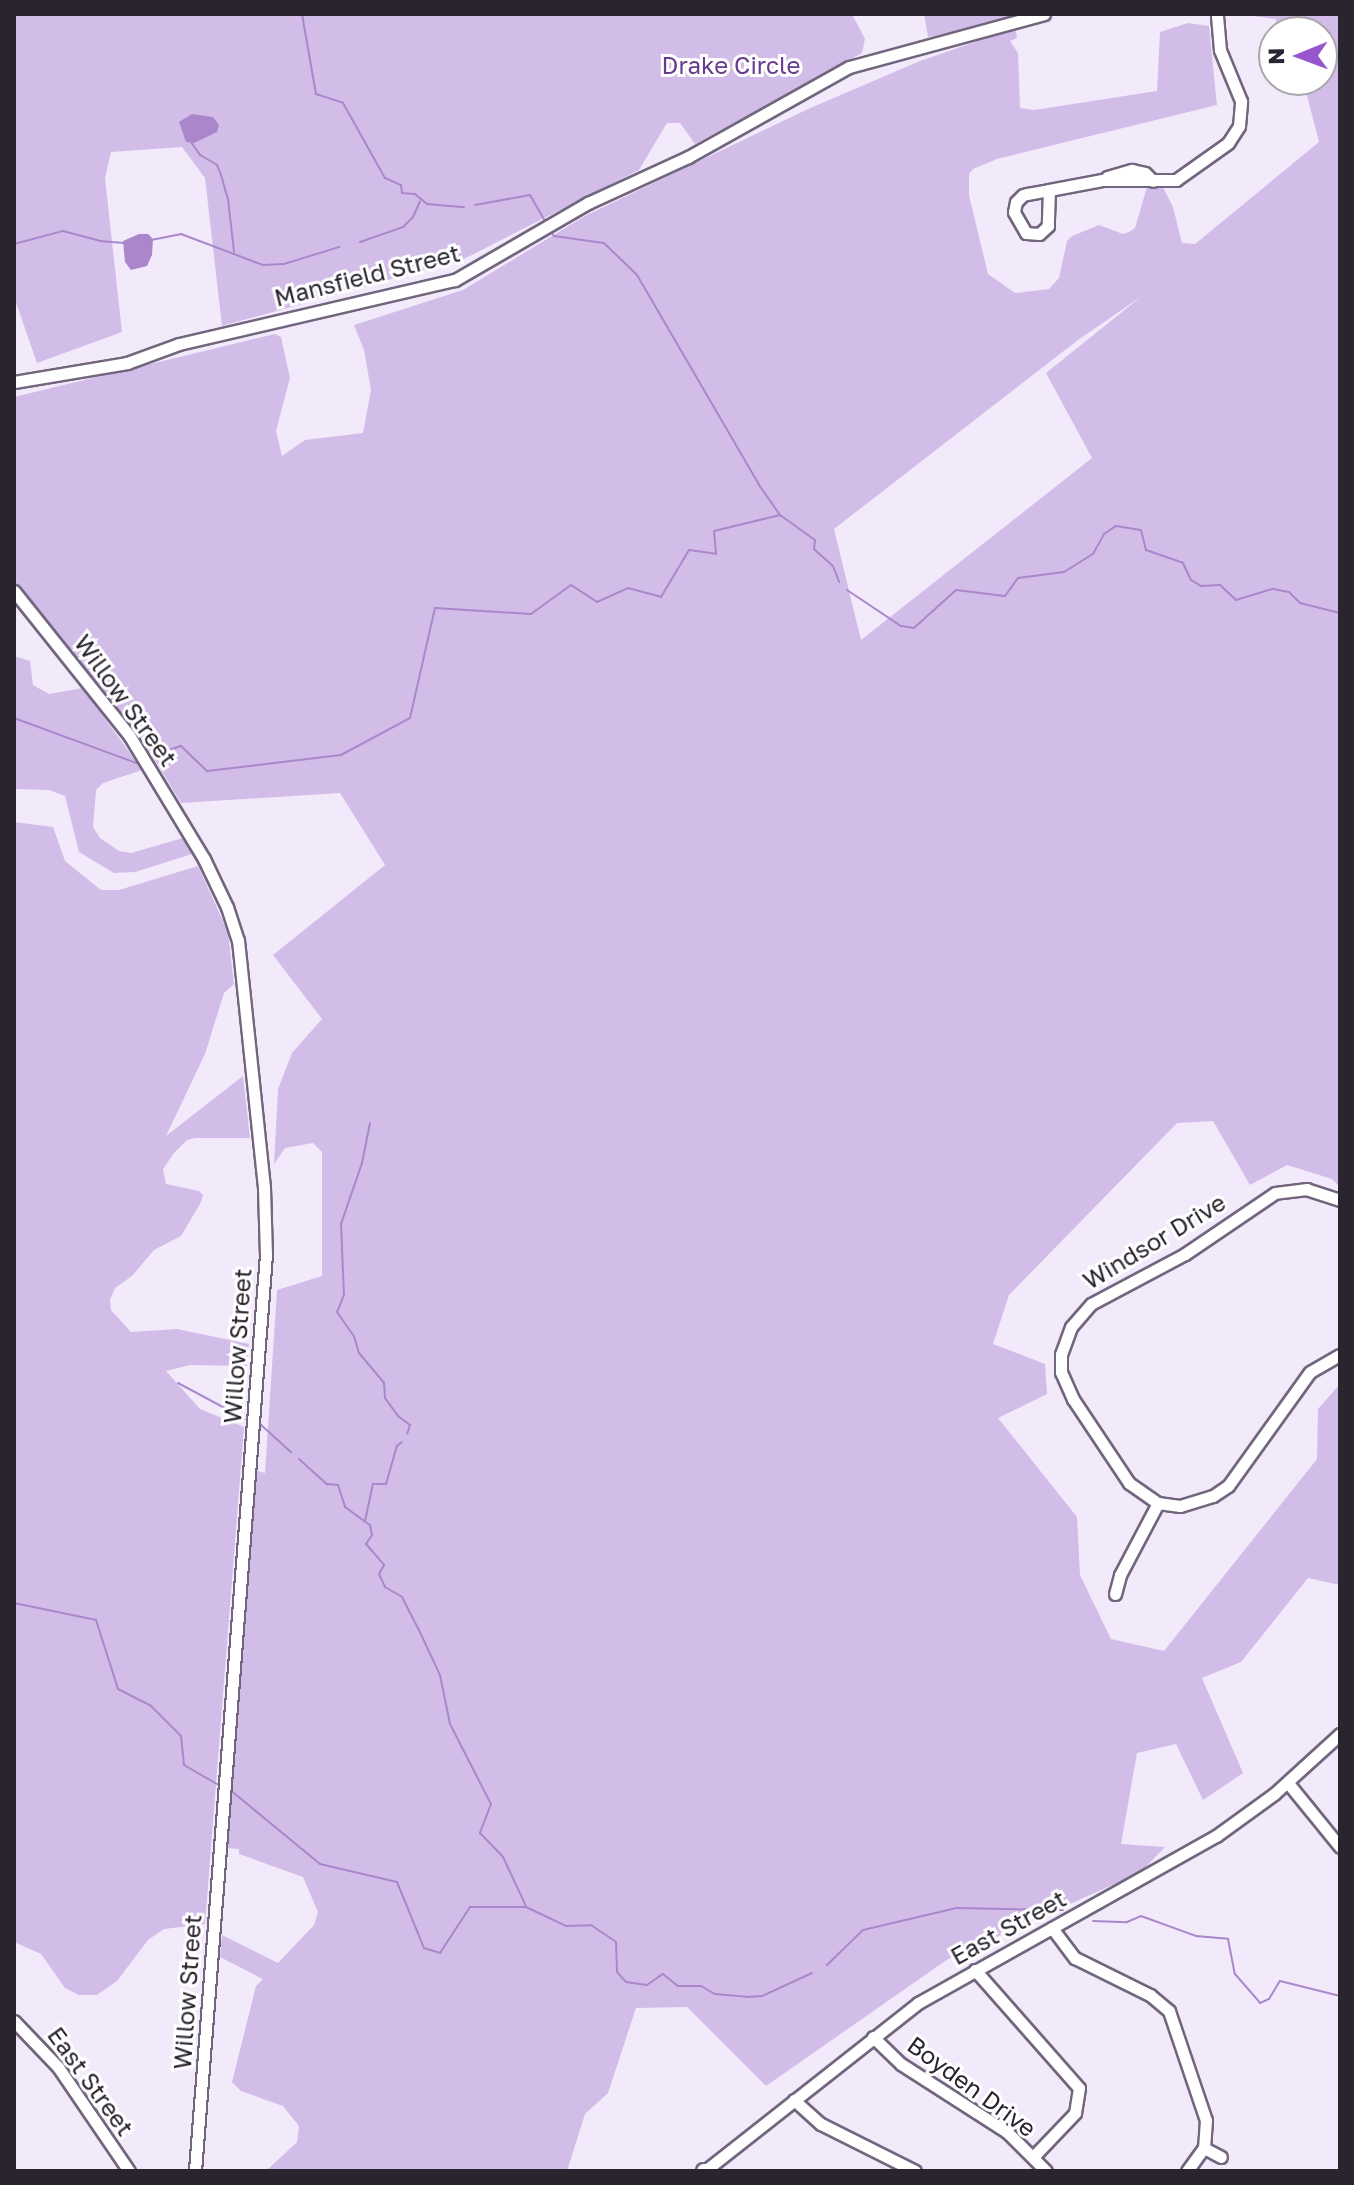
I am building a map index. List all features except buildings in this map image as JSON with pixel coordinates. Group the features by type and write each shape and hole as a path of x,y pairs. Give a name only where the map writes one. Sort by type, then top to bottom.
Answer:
{"street":[{"name":"Mansfield Street","path":"14,382 127,363 179,344 455,280 549,226 725,138 804,89 849,67 1044,14"},
{"path":"1049,190 1102,180 1132,170 1145,173 1153,181 1186,176 1228,143 1239,126 1241,101 1220,50 1217,14"},
{"name":"Willow Street","path":"14,591 129,735 167,796 227,907 238,940 241,965 264,1188 266,1254 195,2171"},
{"name":"Windsor Drive","path":"1158,1503 1129,1483 1068,1389 1061,1372 1061,1354 1071,1327 1091,1304 1185,1254 1275,1193 1307,1189 1340,1200"},
{"path":"1115,1594 1120,1575 1158,1503 1180,1506 1197,1502 1228,1486 1310,1372 1340,1355"},
{"name":"East Street","path":"706,2171 918,2003 1216,1836 1288,1783 1340,1734"},
{"path":"1288,1783 1340,1847"},
{"path":"1052,1928 1075,1958 1150,1995 1169,2011 1206,2120 1204,2148 1187,2171"},
{"path":"975,1970 1079,2088 1075,2113 1033,2157"},
{"name":"East Street","path":"14,2021 58,2067 129,2171"},
{"name":"Boyden Drive","path":"873,2037 901,2064 985,2116 1046,2171"},
{"path":"794,2100 821,2124 915,2171"},
{"path":"1204,2148 1221,2157"}],"green space":[{"name":"Drake Circle","path":"14,14 852,14 865,39 862,53 695,144 680,123 667,123 639,170 464,259 222,326 205,178 182,147 111,152 105,178 122,332 37,363 14,297"},
{"path":"924,14 1059,14 928,37"},
{"path":"1238,14 1340,14 1340,1187 1332,1179 1287,1165 1250,1185 1213,1121 1177,1123 1009,1295 993,1344 1045,1364 1047,1394 998,1418 1077,1517 1080,1575 1111,1639 1164,1651 1317,1459 1318,1409 1340,1384 1340,1585 1308,1578 1241,1662 1202,1678 1243,1773 1203,1800 1176,1744 1137,1753 1121,1844 1165,1847 1141,1872 948,1959 766,2086 687,2007 636,2008 608,2093 585,2114 567,2171 266,2171 297,2142 299,2126 283,2106 241,2091 232,2082 256,1986 263,1979 220,1957 222,1935 278,1963 314,1925 318,1912 303,1877 239,1854 239,1849 226,1848 254,1470 265,1473 277,1290 322,1276 322,1152 313,1143 285,1148 274,1164 278,1089 292,1053 322,1019 273,955 385,865 340,793 181,803 141,737 14,581 14,397 275,334 281,337 290,378 276,431 282,456 305,440 363,433 371,390 364,350 354,325 463,290 585,216 808,109 920,61 1015,28 1017,38 1010,41 1018,53 1020,108 1034,110 1157,91 1160,32 1188,23 1209,26 1217,105 997,159 973,169 969,174 969,195 988,274 1015,293 1049,289 1059,278 1067,241 1072,236 1099,225 1123,234 1135,228 1147,187 1153,182 1164,189 1173,207 1182,243 1195,244 1319,142 1307,96 1338,96 1338,16","holes":["1142,296 1046,373 1092,458 861,640 834,529 1078,340"]},
{"path":"14,656 30,661 33,685 49,694 83,688 142,770 103,783 96,790 93,827 100,838 119,851 131,853 183,838 192,854 135,872 114,873 79,852 65,796 49,790 14,789"},
{"path":"14,822 53,827 65,861 101,890 119,890 198,866 228,932 234,984 224,993 205,1054 166,1136 243,1076 250,1138 195,1138 187,1140 174,1153 163,1169 166,1184 199,1191 203,1195 200,1204 181,1236 154,1250 132,1276 115,1288 110,1300 111,1310 131,1332 177,1329 249,1344 247,1366 190,1365 166,1371 200,1409 244,1427 205,1924 164,1929 148,1940 117,1981 97,1995 79,1995 65,1988 41,1954 14,1942"}],"shaded area":[{"path":"192,114 213,117 219,125 217,132 194,143 186,142 179,122"},
{"path":"139,234 148,234 153,239 152,255 147,266 131,270 125,262 123,241"}],"waterway":[{"path":"302,14 316,94 343,103 385,178 401,185 402,193 415,194 427,204 464,207"},
{"path":"191,142 200,155 217,165 221,175 228,199 234,252"},
{"path":"475,205 530,195 546,223"},
{"path":"360,242 403,227 413,217 420,201"},
{"path":"14,244 63,231 100,241 124,243"},
{"path":"551,232 554,236 604,243 637,275 759,485 780,515 815,540 814,549 833,566 839,582"},
{"path":"151,240 181,234 263,265 284,264 339,247"},
{"path":"153,756 181,746 207,771 341,755 410,718 435,608 531,614 571,585 597,602 628,588 661,597 689,550 716,554 714,531 780,515"},
{"path":"847,590 901,626 914,628 956,590 1005,596 1018,578 1064,572 1093,554 1104,534 1116,526 1141,530 1146,550 1183,563 1191,580 1201,586 1220,585 1236,600 1273,589 1289,592 1300,603 1340,613"},
{"path":"14,718 136,763"},
{"path":"370,1123 362,1163 341,1224 344,1295 337,1312 354,1336 359,1353 384,1383 385,1398 398,1416 410,1425 407,1434"},
{"path":"178,1383 245,1419"},
{"path":"260,1424 291,1452"},
{"path":"365,1521 373,1484 386,1484 397,1446 402,1442"},
{"path":"299,1459 327,1484 338,1485 345,1507 370,1525 372,1535 366,1544 384,1565 379,1574 385,1587 402,1597 418,1628 440,1675 450,1724 491,1804 480,1833 503,1857 526,1906"},
{"path":"14,1603 96,1620 118,1689 150,1705 181,1736 184,1765 218,1785"},
{"path":"229,1789 320,1864 397,1882 424,1948 440,1953 470,1907 526,1907 566,1926 591,1925 616,1942 617,1972 626,1982 647,1985 663,1974 678,1986 701,1986 715,1994 748,1997 762,1996 812,1973"},
{"path":"827,1965 863,1930 956,1908 1063,1910"},
{"path":"1093,1921 1127,1922 1141,1916 1196,1936 1228,1939 1235,1974 1260,2003 1269,1999 1280,1981 1340,1996"}]}
